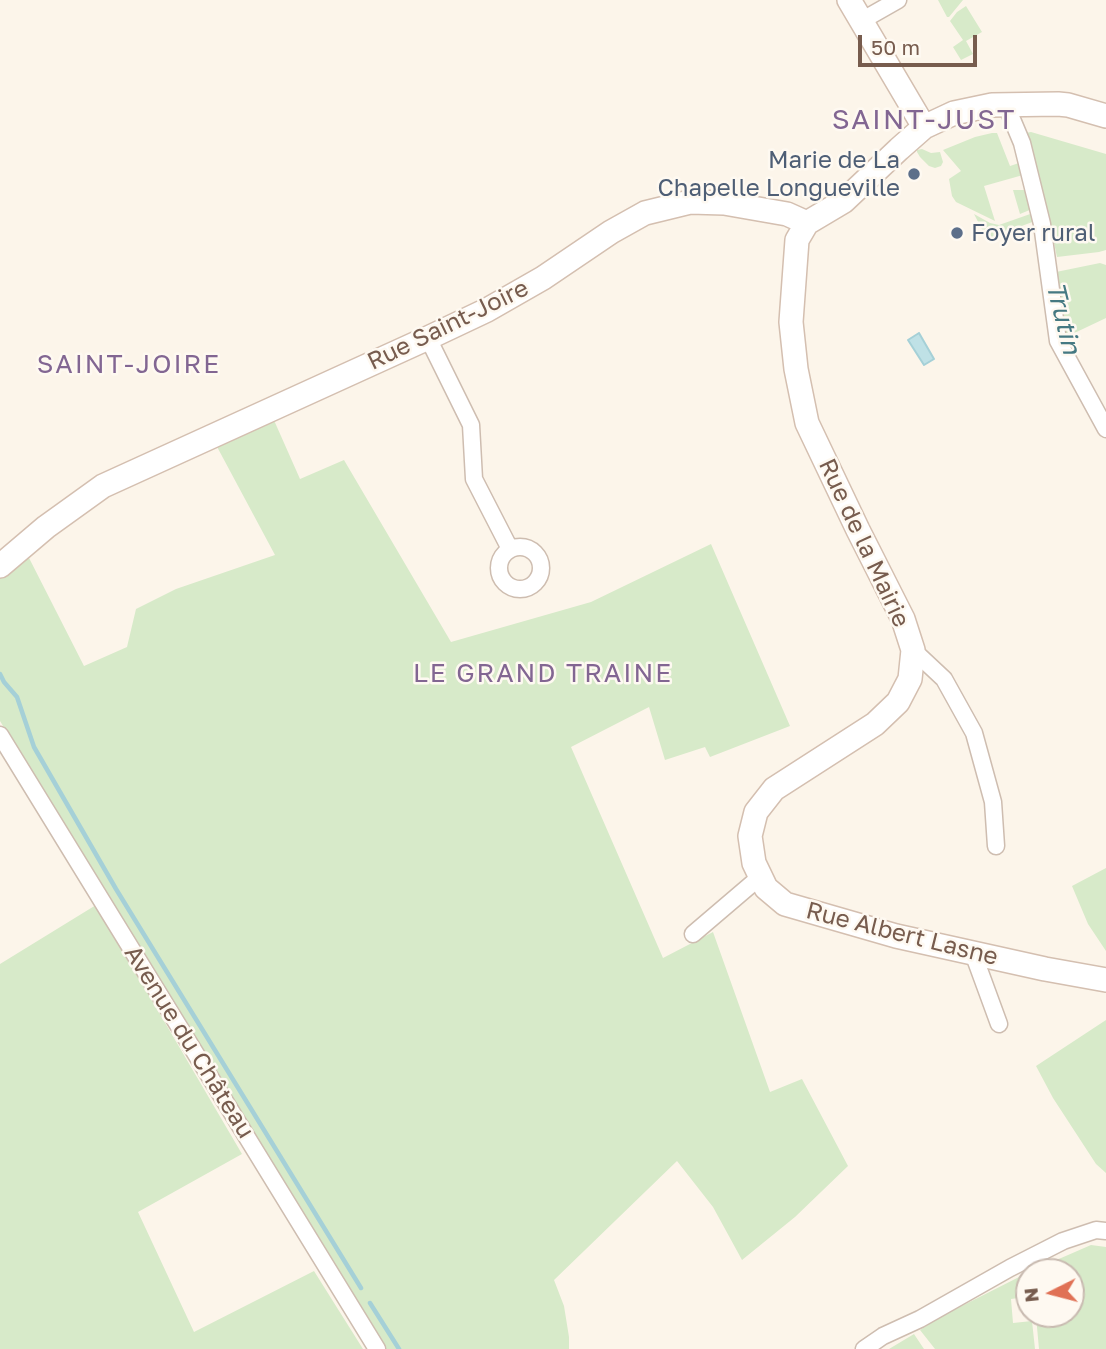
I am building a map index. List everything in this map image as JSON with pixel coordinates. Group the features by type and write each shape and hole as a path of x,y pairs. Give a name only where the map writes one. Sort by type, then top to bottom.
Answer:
{"street":[{"path":"849,0 924,127"},
{"path":"861,21 898,0"},
{"path":"807,223 844,201 924,127 954,113 992,105 1068,105 1106,116"},
{"path":"1006,105 1022,143 1042,224 1058,341 1106,429"},
{"name":"Rue Saint-Joire","path":"0,566 46,527 103,486 487,310 645,213 690,202 724,203 787,214 807,223"},
{"name":"Rue de la Mairie","path":"807,223 797,240 791,322 796,369 807,423 903,619 913,650 944,679 974,733 993,802 996,846"},
{"path":"428,338 471,425 474,479 510,549"},
{"name":"Rue Albert Lasne","path":"913,650 910,679 898,702 875,724 774,789 757,812 750,836 754,863 766,888 785,904 896,936 1106,980"},
{"name":"Avenue du Château","path":"0,735 377,1349"},
{"path":"693,934 761,876"},
{"path":"973,953 999,1024"},
{"path":"864,1349 883,1336 920,1319 1063,1241 1096,1230 1106,1231"}],"green space":[{"path":"938,0 963,0 947,17"},
{"path":"966,6 982,32 966,41 973,54 961,60 953,47 963,40 950,21"},
{"path":"1031,132 1106,154 1106,250 1057,257 1044,196 1025,133"},
{"path":"997,133 1010,166 1019,163 1023,175 984,186 995,221 956,202 949,179 961,171 943,150"},
{"path":"922,149 931,153 940,152 943,162 941,166 929,166 917,152"},
{"path":"1013,190 1028,190 1032,209 1020,214"},
{"path":"1033,213 1035,221 987,239 974,214 999,225"},
{"path":"1100,263 1106,265 1106,318 1066,337 1056,272"},
{"path":"273,418 300,479 344,460 451,642 591,602 711,544 790,726 710,757 705,747 665,760 649,707 571,747 663,958 713,932 770,1092 802,1079 848,1166 795,1217 742,1260 713,1207 677,1161 554,1280 564,1306 569,1349 385,1349 0,721 0,578 27,554 84,666 127,647 136,609 176,589 275,555 215,443"},
{"path":"1106,868 1106,951 1088,924 1072,886"},
{"path":"96,905 242,1154 138,1212 194,1332 314,1271 363,1349 0,1349 0,964"},
{"path":"1106,1020 1106,1173 1096,1164 1053,1098 1036,1066"},
{"path":"1091,1245 1106,1247 1106,1349 1039,1349 1037,1328 1085,1328 1085,1258 1061,1258"},
{"path":"1015,1279 1015,1298 1011,1299 1013,1323 1015,1328 1033,1328 1035,1349 935,1349 920,1330"},
{"path":"914,1334 924,1349 889,1349"}],"water":[{"path":"919,333 934,359 924,365 908,340"}],"waterway":[{"path":"0,674 17,697 34,747 116,889 361,1288"},
{"path":"370,1303 399,1349"}],"place":[{"name":"Marie de La Chapelle Longueville","path":"914,174"},
{"name":"Foyer rural","path":"957,233"}],"district":[{"name":"SAINT-JUST","path":"924,120"},
{"name":"SAINT-JOIRE","path":"129,365"},
{"name":"LE GRAND TRAINE","path":"543,674"}],"water label":[{"name":"Trutin","path":"1063,318"}]}
